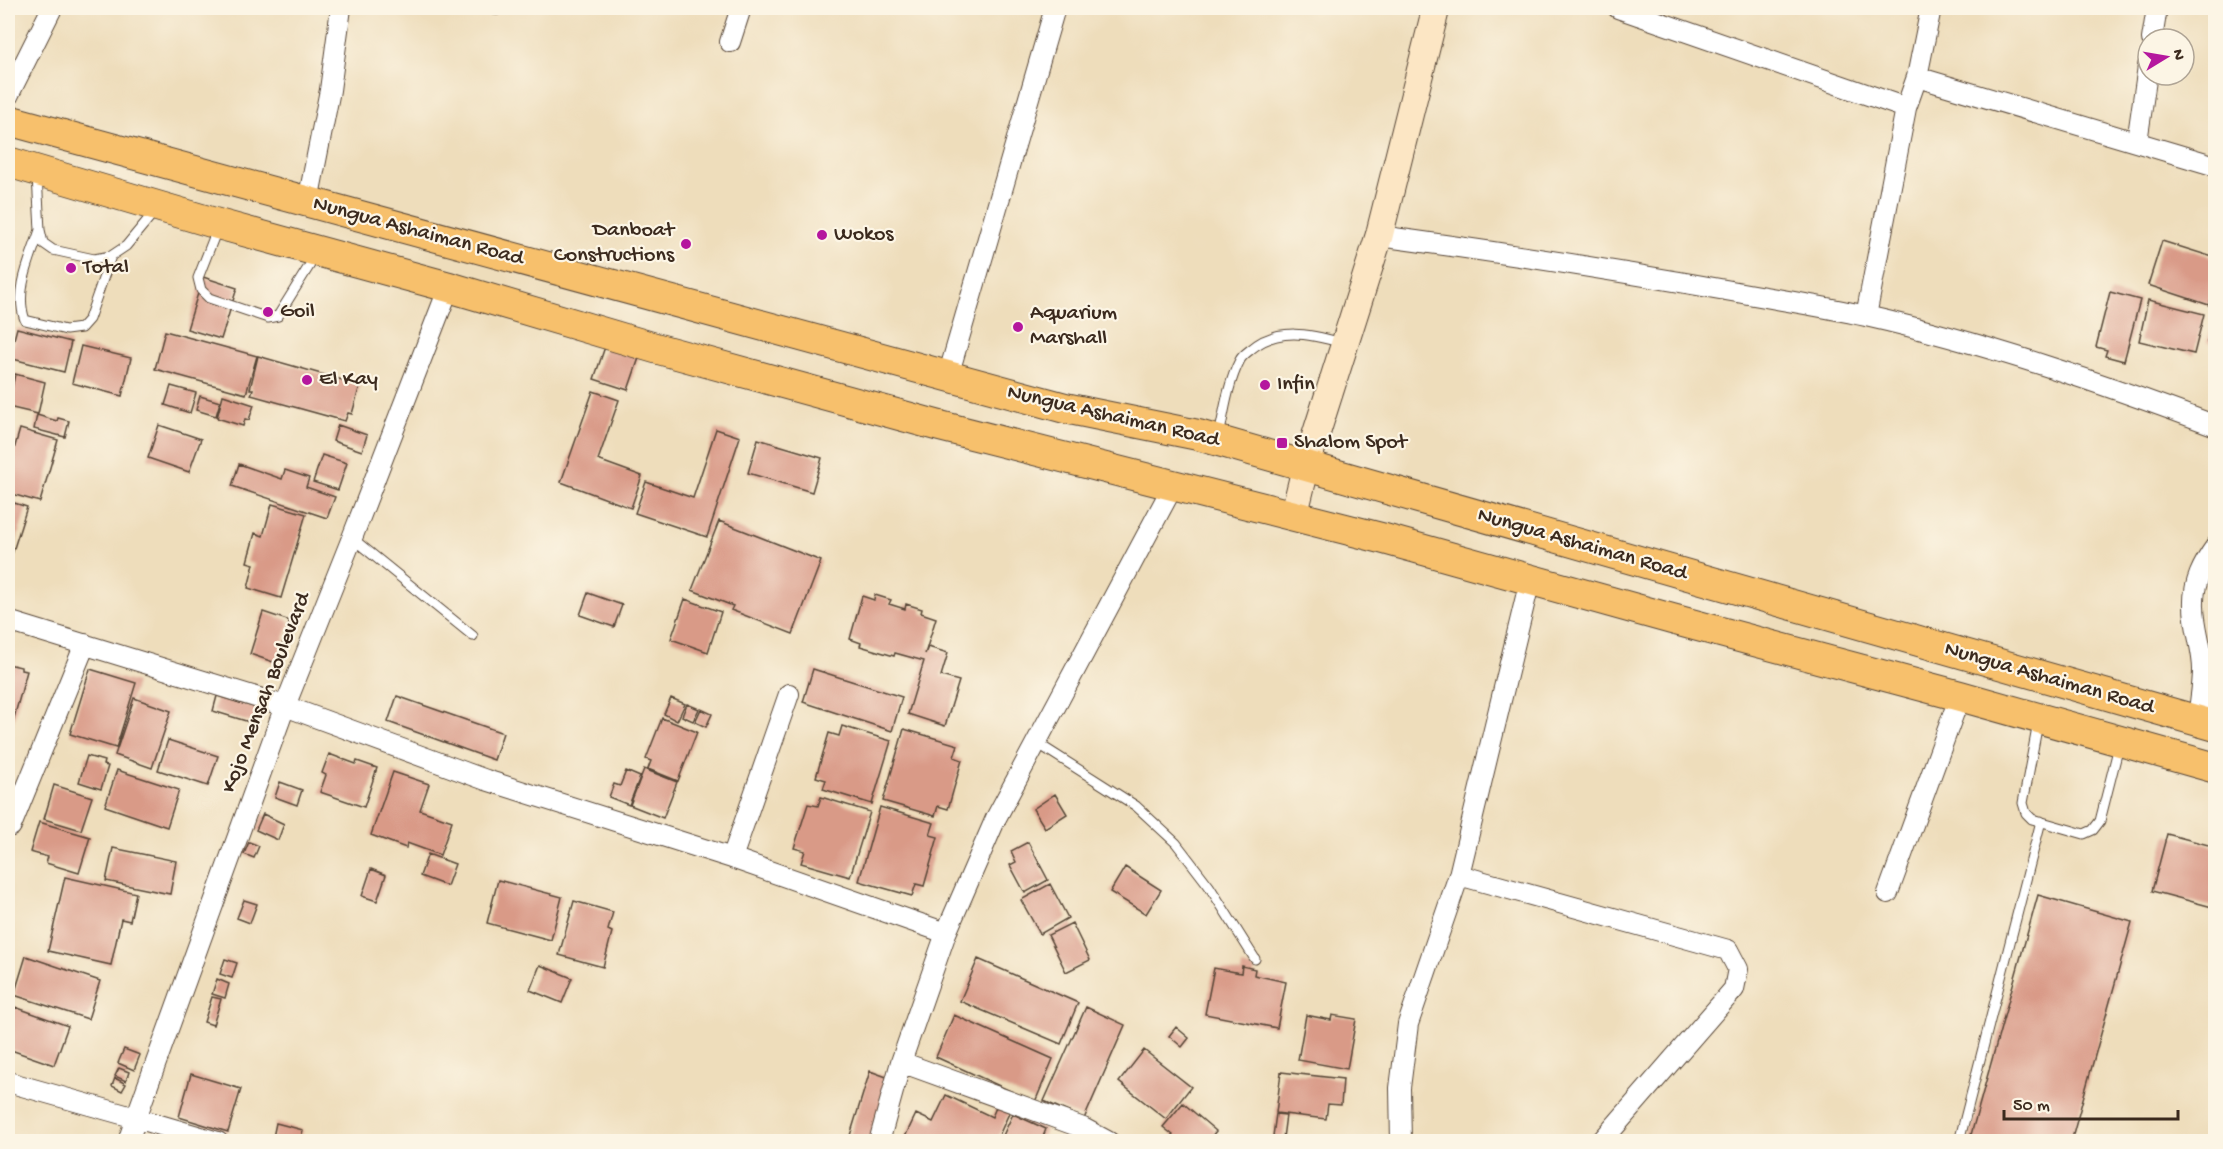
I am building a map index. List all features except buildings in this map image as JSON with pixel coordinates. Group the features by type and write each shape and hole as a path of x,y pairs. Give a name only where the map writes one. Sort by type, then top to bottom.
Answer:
{"main road":[{"name":"Nungua Ashaiman Road","path":"8,120 742,322 1065,408 1218,441 2207,724"},
{"name":"Nungua Ashaiman Road","path":"8,162 655,348 936,425 1294,515 2216,768"}],"street":[{"path":"8,96 52,8"},
{"path":"308,201 330,90 341,8"},
{"path":"730,42 741,8"},
{"path":"948,376 1055,8"},
{"path":"1294,515 1306,466 1379,236 1436,8"},
{"path":"1618,8 1906,108"},
{"path":"1866,316 1906,108 1917,77 1931,8"},
{"path":"2154,27 2157,8"},
{"path":"1917,77 2216,166"},
{"path":"2137,142 2145,87"},
{"path":"1379,236 1651,277 1866,316 2013,356 2139,397 2216,426"},
{"name":"Kojo Mensah Boulevard","path":"128,1142 285,706 449,287"},
{"path":"879,1142 901,1062 946,933 996,818 1173,486"},
{"path":"2207,724 2200,643 2193,607 2197,580 2207,558 2216,546"},
{"path":"1401,1142 1400,1088 1408,1024 1459,875 1530,580"},
{"path":"8,621 285,706 486,780 732,858 946,933"},
{"path":"11,826 84,644"},
{"path":"732,858 789,694"},
{"path":"1888,893 1960,696"},
{"path":"1459,875 1728,950 1738,969 1734,989 1601,1142"},
{"path":"901,1062 1083,1128 1109,1142"},
{"path":"8,1082 218,1142"}],"lane":[{"path":"476,8 497,10 503,8"},
{"path":"36,171 40,230 43,243 53,250 94,259 111,256 126,246 159,207"},
{"path":"219,224 198,278 201,290 209,298 268,318 278,316 318,252"},
{"path":"40,230 20,294 21,308 26,320 66,330 81,328 89,319 111,256"},
{"path":"1218,441 1227,400 1240,358 1261,340 1284,334 1316,335 1345,344"},
{"path":"352,538 473,636"},
{"path":"2039,718 2023,803 2025,813 2032,819 2084,834 2093,830 2100,821 2120,741"},
{"path":"1037,743 1136,806 1176,843 1209,886 1255,959"},
{"path":"1959,1142 2041,821"}],"place":[{"name":"Wokos","path":"822,235"},
{"name":"Danboat Constructions","path":"686,244"},
{"name":"Total","path":"71,268"},
{"name":"Goil","path":"268,312"},
{"name":"Aquarium Marshall","path":"1018,327"},
{"name":"El Kay","path":"307,380"},
{"name":"Infin","path":"1265,385"},
{"name":"Shalom Spot","path":"1282,443"}]}
